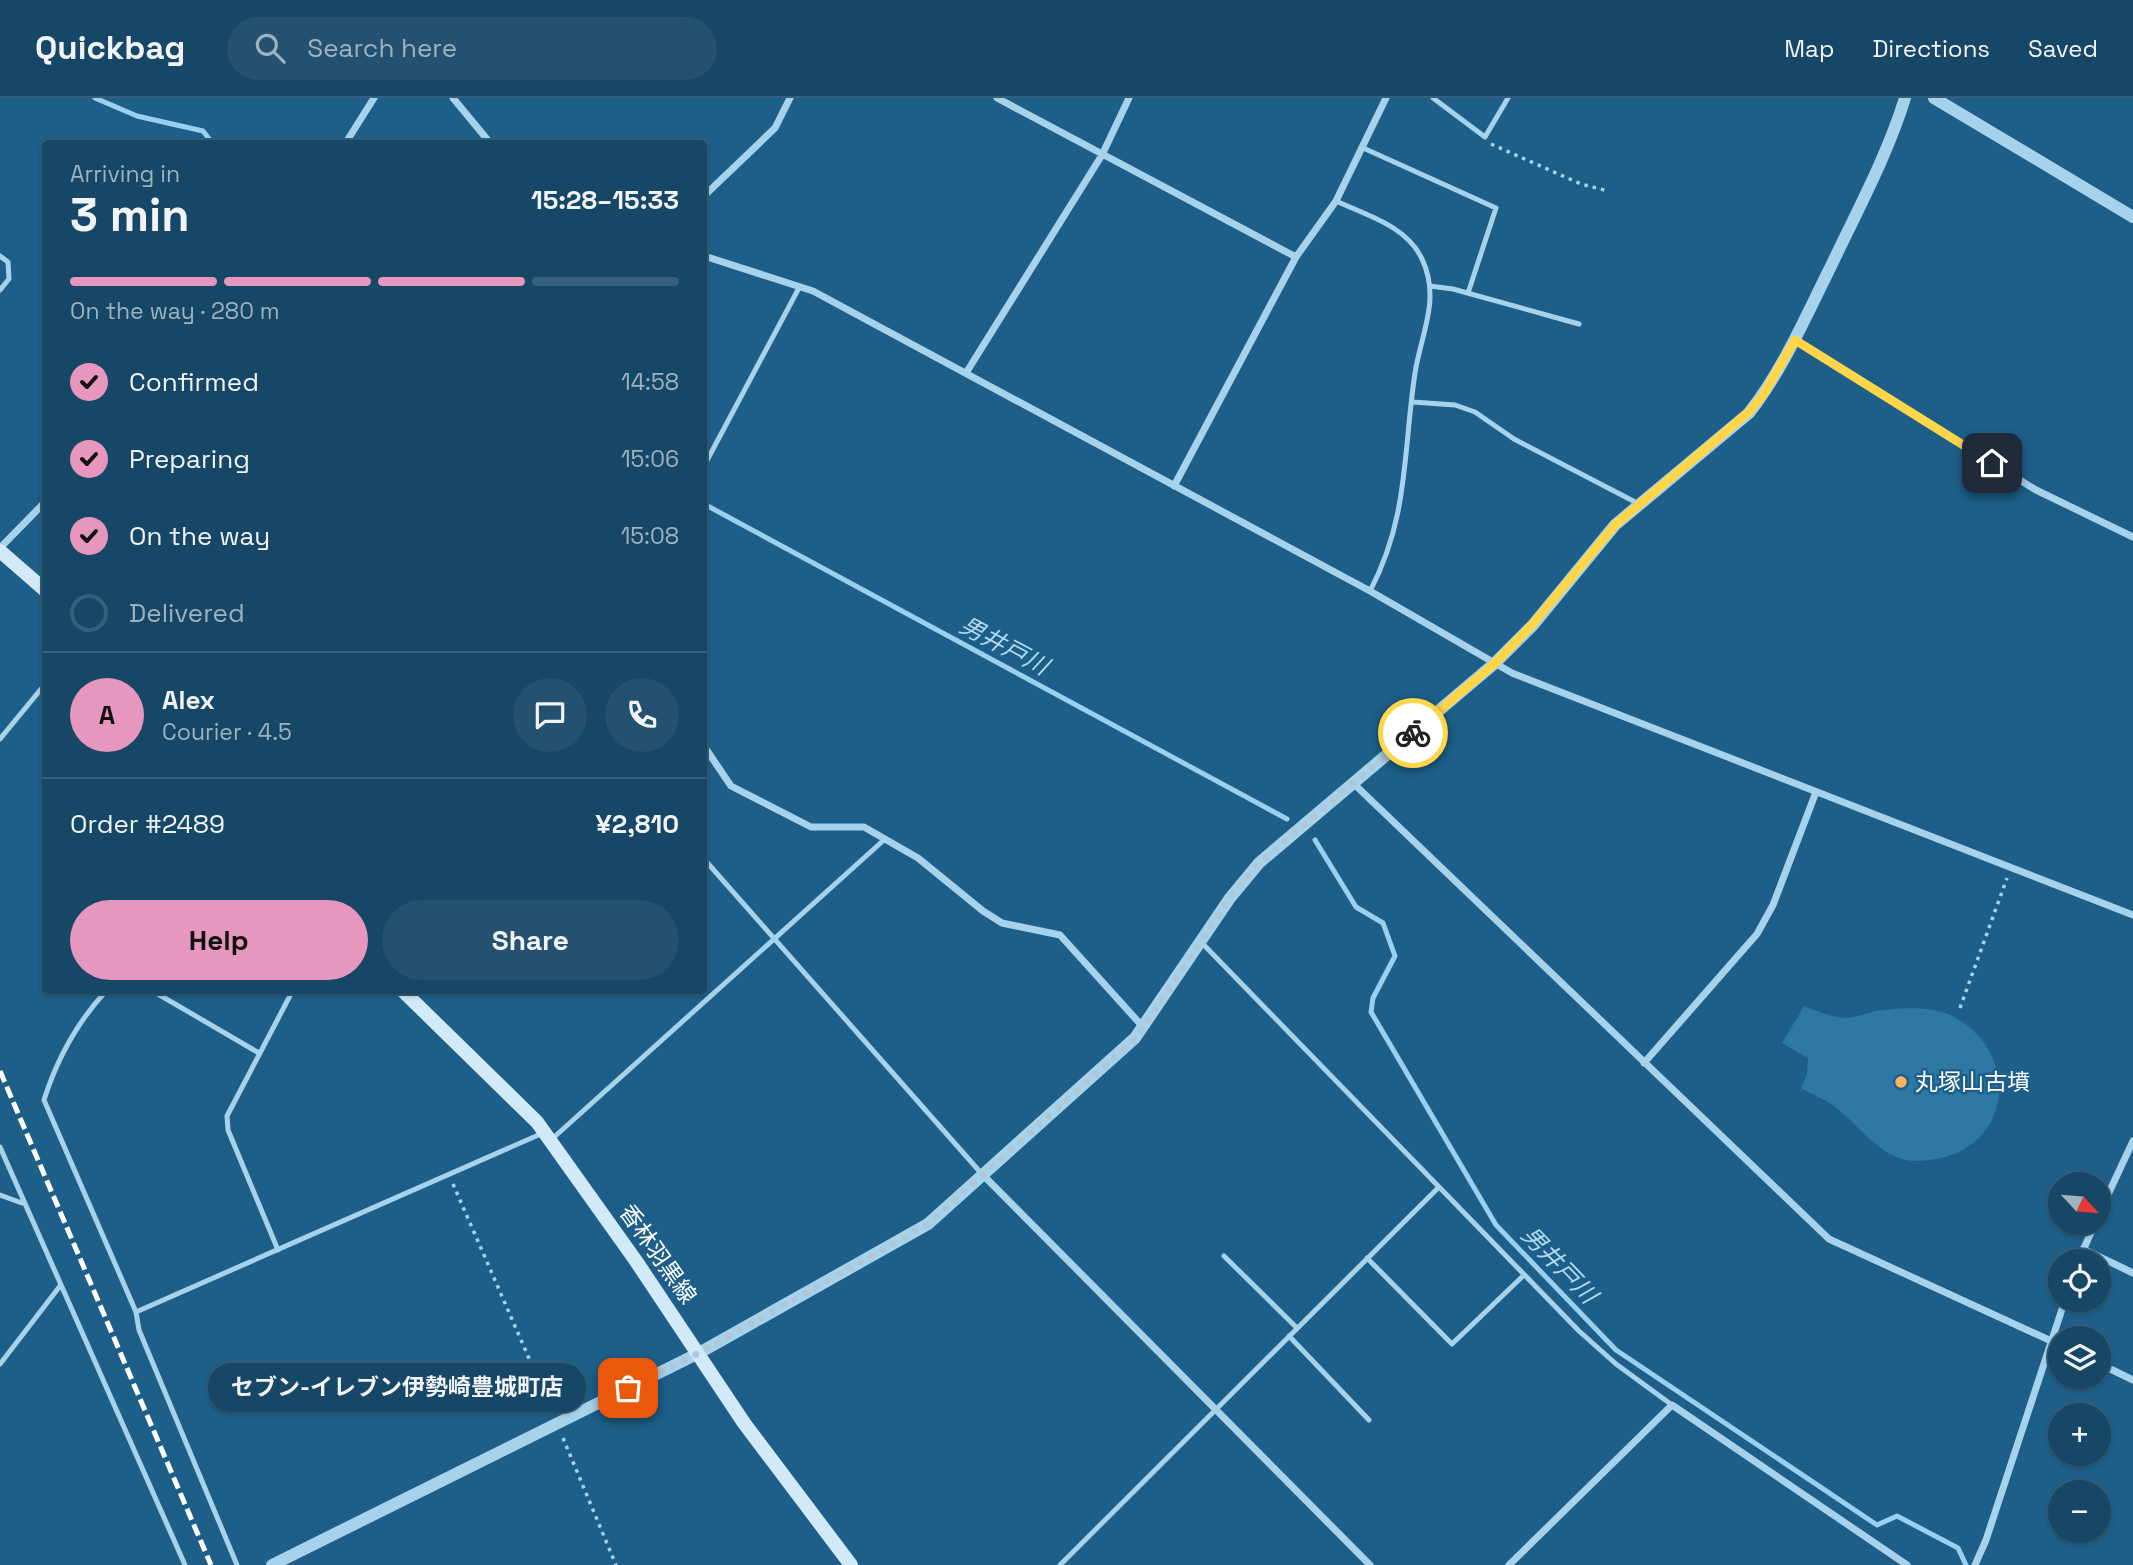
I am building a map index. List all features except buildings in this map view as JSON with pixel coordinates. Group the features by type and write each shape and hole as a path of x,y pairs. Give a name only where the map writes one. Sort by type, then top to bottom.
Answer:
{"main road":[{"path":"0,549 42,587"},
{"name":"香林羽黒線","path":"406,994 547,1137 699,1353 744,1423 851,1565"}],"street":[{"path":"348,140 374,98"},
{"path":"453,98 488,140"},
{"path":"707,193 775,128 790,98"},
{"path":"998,98 1296,257"},
{"path":"966,373 1102,155 1129,98"},
{"path":"1174,486 1296,257 1336,201 1386,98"},
{"path":"272,1565 699,1353 928,1224 984,1176 1126,1048 1236,889 1259,863 1495,663 1532,625 1599,541 1749,412 1763,395 1795,340 1892,140 1905,98"},
{"path":"1934,98 2133,217"},
{"path":"707,257 800,286 1370,591 1512,673 2133,915"},
{"path":"1795,340 2036,490 2133,537"},
{"path":"0,549 42,505"},
{"path":"707,750 731,786 811,827 864,827 918,858 983,911 1002,923 1060,934 1143,1027"},
{"path":"1353,783 1829,1239 2048,1340"},
{"path":"1644,1063 1757,934 1773,905 1816,792"},
{"path":"2111,1188 2133,1141"},
{"path":"984,1176 1370,1565"},
{"path":"2111,1263 2133,1273"},
{"path":"1975,1565 1986,1540 2048,1350"},
{"path":"2111,1369 2133,1380"},
{"path":"1509,1565 1672,1405 1907,1565"}],"lane":[{"path":"1433,98 1485,137 1508,98"},
{"path":"1361,147 1496,208 1468,293"},
{"path":"1336,201 1398,230 1412,242 1422,258 1430,286 1429,321 1415,373 1402,503 1379,574 1370,591"},
{"path":"0,256 8,262 9,279 0,290"},
{"path":"707,460 800,286"},
{"path":"1430,286 1468,293 1579,324"},
{"path":"1413,402 1455,405 1475,412 1514,439 1639,504"},
{"path":"0,739 42,688"},
{"path":"136,1311 449,1176 547,1137 885,839"},
{"path":"707,862 984,1176"},
{"path":"1200,942 1524,1275 1616,1364 1672,1405"},
{"path":"103,994 83,1016 44,1100 136,1311 139,1330 237,1565"},
{"path":"158,994 259,1053"},
{"path":"278,1250 228,1130 227,1116 291,994"},
{"path":"0,1147 22,1203 185,1565"},
{"path":"1060,1565 1439,1186"},
{"path":"0,1195 22,1203"},
{"path":"1224,1256 1297,1328"},
{"path":"1367,1258 1452,1344 1524,1275"},
{"path":"0,1364 60,1286"},
{"path":"1289,1336 1369,1420"}],"path":[{"path":"1485,137 1492,145 1554,172 1608,191"},
{"path":"1960,1008 2011,867"},
{"path":"449,1176 558,1423 616,1565"}],"shaded area":[{"name":"丸塚山古墳","path":"1804,1006 1845,1018 1905,1008 1926,1009 1954,1017 1975,1033 1990,1052 1997,1073 1999,1096 1993,1117 1981,1135 1963,1150 1937,1159 1905,1160 1885,1151 1838,1109 1801,1088 1807,1075 1808,1058 1782,1043"}],"waterway":[{"name":"男井戸川","path":"95,98 137,116 203,131 210,140"},
{"name":"男井戸川","path":"707,506 1287,819"},
{"name":"男井戸川","path":"1315,840 1356,907 1383,923 1395,956 1373,998 1371,1012 1496,1225 1616,1350 1877,1525 1897,1516 1958,1548 1966,1565"}],"railway":[{"path":"0,1071 211,1565"}],"way so far":[{"path":"628,1388 699,1353 788,1300 928,1224 1136,1038 1230,898 1259,863 1413,733"}],"place":[{"name":"丸塚山古墳","path":"1901,1082"},
{"name":"セブン-イレブン伊勢崎豊城町店","path":"628,1388"}],"route":[{"path":"1413,733 1495,663 1532,625 1615,525 1725,435 1749,412 1763,395 1795,340 1992,463"}]}
